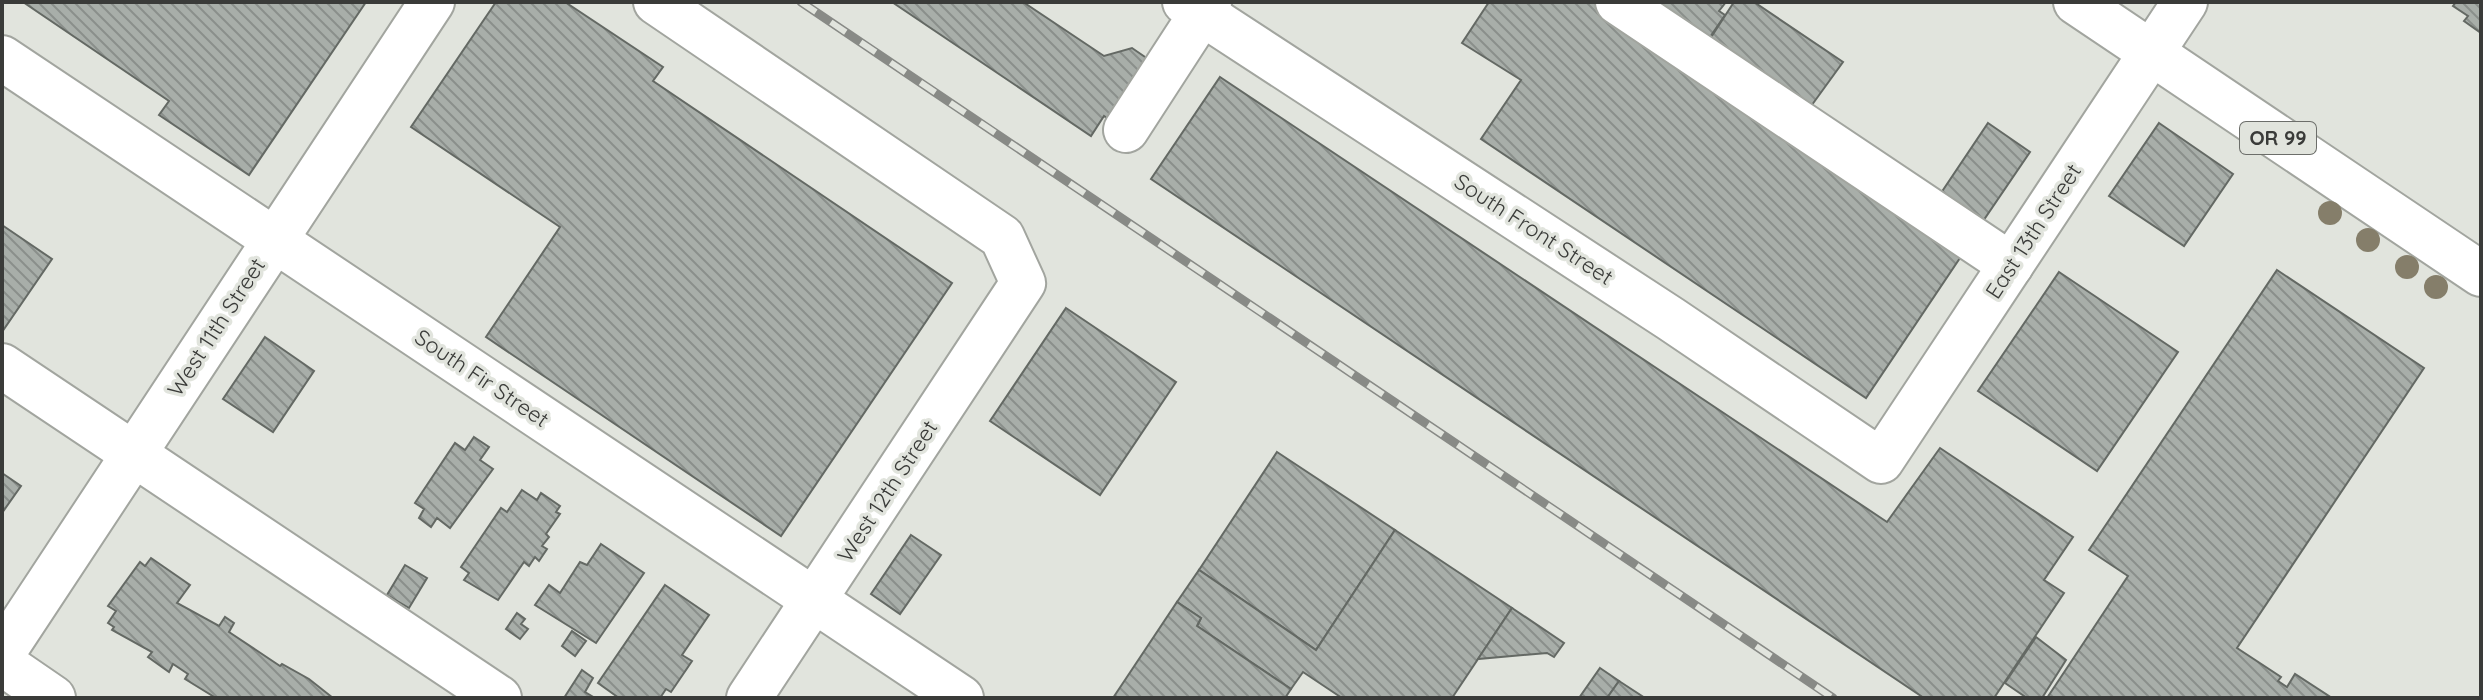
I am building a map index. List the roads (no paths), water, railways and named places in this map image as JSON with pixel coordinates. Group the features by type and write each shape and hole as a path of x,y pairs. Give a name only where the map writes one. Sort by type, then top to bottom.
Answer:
{"street":[{"name":"West 11th Street","path":"2,654 432,2"},
{"name":"West 12th Street","path":"656,2 1002,237 1023,283 749,698"},
{"path":"1618,2 2011,265"},
{"name":"OR 99","path":"2076,2 2481,274"},
{"name":"East 13th Street","path":"1881,461 2185,2"},
{"path":"1126,130 1199,6"},
{"name":"South Front Street","path":"1199,6 1881,461"},
{"name":"South Fir Street","path":"2,58 961,698"},
{"path":"2,366 499,698"},
{"path":"2,663 53,698"}],"railway":[{"path":"801,2 1833,698"}]}
